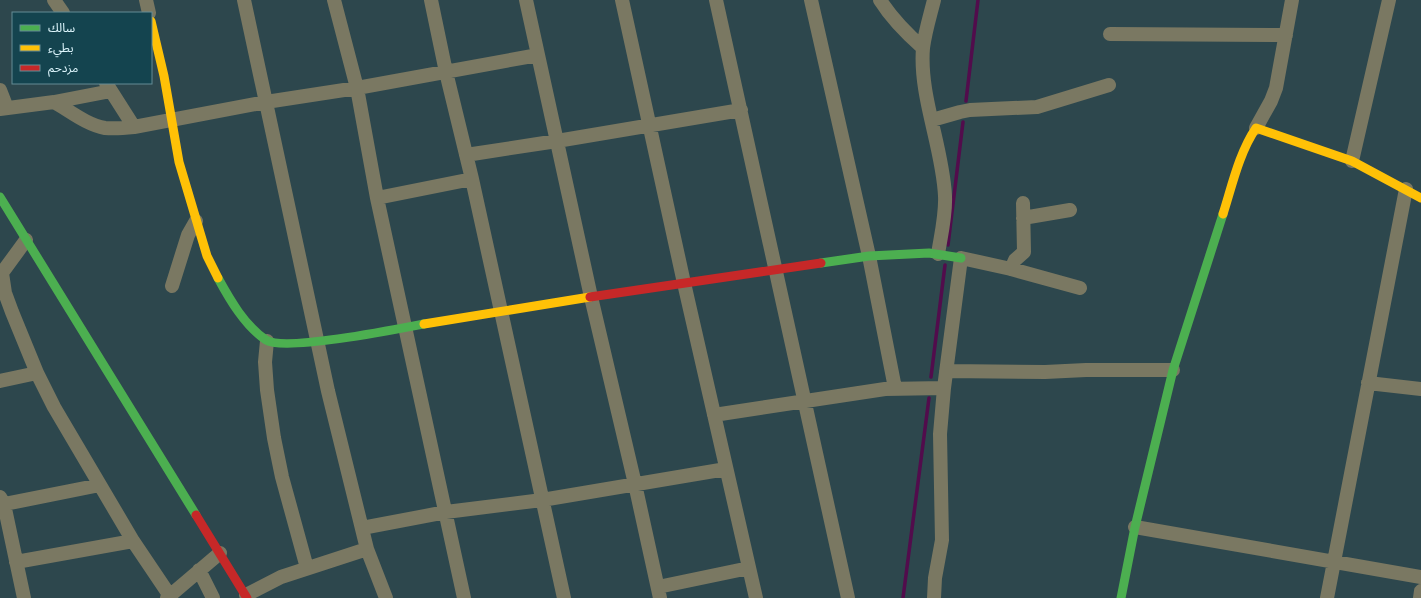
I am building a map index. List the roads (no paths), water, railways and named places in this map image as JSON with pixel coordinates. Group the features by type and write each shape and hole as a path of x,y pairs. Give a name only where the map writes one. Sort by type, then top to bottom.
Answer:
{"main road":[{"path":"152,24 164,76 179,162 196,222 208,256 224,287 245,321 267,341 278,344 317,342 591,296 869,256 938,254 961,258"},
{"path":"1121,598 1135,527 1173,370 1244,150 1249,138 1256,128 1352,161 1421,198"},
{"path":"0,197 246,597"}],"street":[{"path":"54,0 61,12"},
{"path":"146,0 149,12"},
{"path":"244,0 317,342 367,549 386,598"},
{"path":"334,0 357,88 377,198 464,598"},
{"path":"431,0 564,598"},
{"path":"526,0 591,296 659,593 749,568"},
{"path":"622,0 684,283 756,598"},
{"path":"716,0 848,598"},
{"path":"811,0 869,256 895,388"},
{"path":"880,0 904,32 924,48"},
{"path":"934,0 924,48 926,88 945,196 938,254"},
{"path":"1256,128 1271,101 1276,88 1292,0"},
{"path":"1352,161 1389,0"},
{"path":"1110,34 1286,36"},
{"path":"54,102 89,122 104,128 115,129 172,121 266,102 357,88 538,55"},
{"path":"932,120 970,110 1037,107 1109,85"},
{"path":"0,90 3,109 54,102 109,87 134,127"},
{"path":"466,155 557,142 741,110"},
{"path":"377,198 472,179"},
{"path":"1327,598 1406,189"},
{"path":"1012,269 1015,260 1024,252 1023,203"},
{"path":"1023,218 1070,210"},
{"path":"172,286 188,235 196,222"},
{"path":"26,240 1,273 5,293 37,373 57,413 168,597 220,553"},
{"path":"934,598 935,578 942,540 939,443 946,371 961,258 1012,269 1080,288"},
{"path":"267,341 264,362 274,438 282,478 307,568"},
{"path":"946,371 1045,372 1086,370 1173,370"},
{"path":"0,381 37,373"},
{"path":"1368,383 1421,389"},
{"path":"714,415 895,388 944,388"},
{"path":"362,528 446,512 542,500 726,469"},
{"path":"24,598 1,502 100,486"},
{"path":"1135,527 1421,578"},
{"path":"16,562 133,541"},
{"path":"246,597 281,578 367,549"},
{"path":"199,570 213,598"},
{"path":"1420,598 1421,591"}],"waterway":[{"path":"966,101 978,0"},
{"path":"948,245 963,122"},
{"path":"931,377 945,265"},
{"path":"903,598 929,398"}]}
